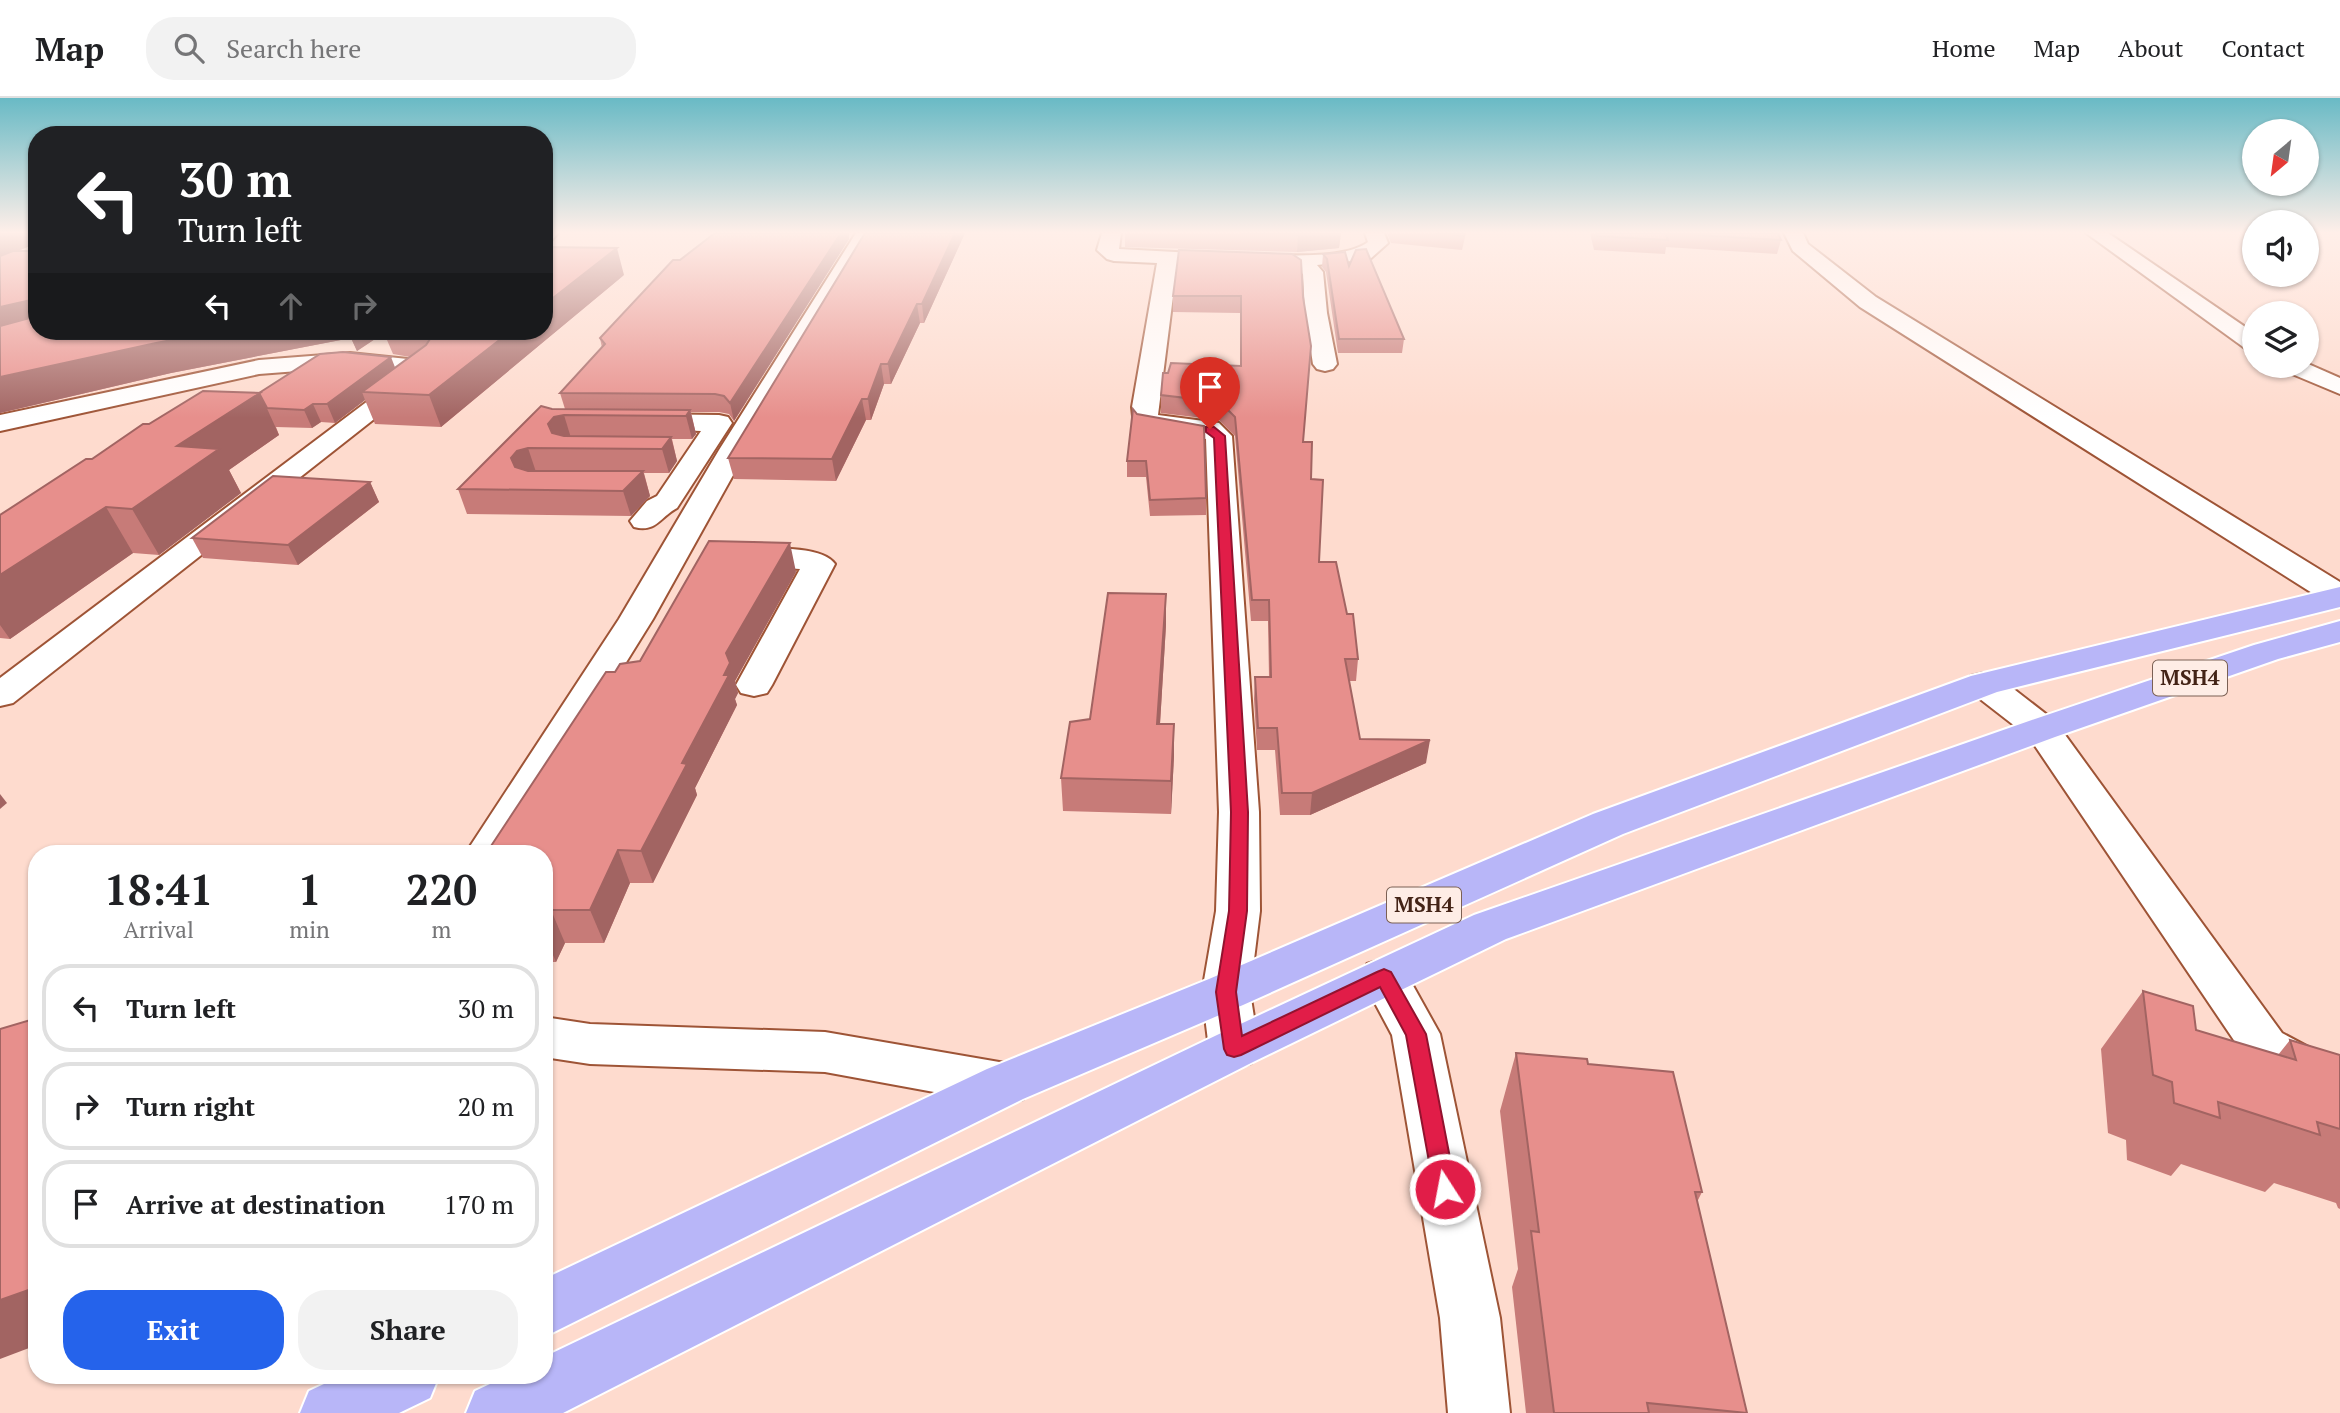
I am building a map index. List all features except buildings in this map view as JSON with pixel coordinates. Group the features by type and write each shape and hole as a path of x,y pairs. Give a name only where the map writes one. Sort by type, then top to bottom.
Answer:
{"main road":[{"name":"MSH4","path":"553,1305 1005,1084 1226,992 1608,824 1984,684 2340,596"},
{"name":"MSH4","path":"497,1413 1234,1049 1490,926 2042,729 2266,652 2340,631"},
{"path":"331,1413 391,1384"}],"street":[{"path":"492,845 636,619 733,450 828,294"},
{"path":"1159,294 1150,384 1144,412 1147,421 1210,429 1219,436 1239,812 1238,911 1226,992 1234,1049"},
{"path":"1315,294 1325,364"},
{"path":"1859,294 2340,596"},
{"path":"2183,294 2242,336"},
{"path":"363,361 394,340"},
{"path":"0,423 259,366 363,361 427,368 0,695"},
{"path":"2319,377 2340,387"},
{"path":"616,422 719,423 690,450 679,485 667,502 657,507 645,521"},
{"path":"690,450 733,450"},
{"path":"640,485 713,486"},
{"path":"652,651 705,558 673,557"},
{"path":"718,558 809,560 819,564 754,685"},
{"path":"636,619 669,621"},
{"path":"1984,684 2042,729 2265,1046 2319,1077 2340,1082"},
{"path":"1384,977 1416,1034 1470,1318 1479,1413"},
{"path":"553,1038 590,1044 825,1052 1005,1084"}],"route":[{"path":"1210,429 1219,436 1239,812 1238,911 1226,992 1234,1049 1384,977 1416,1034 1445,1189"}]}
